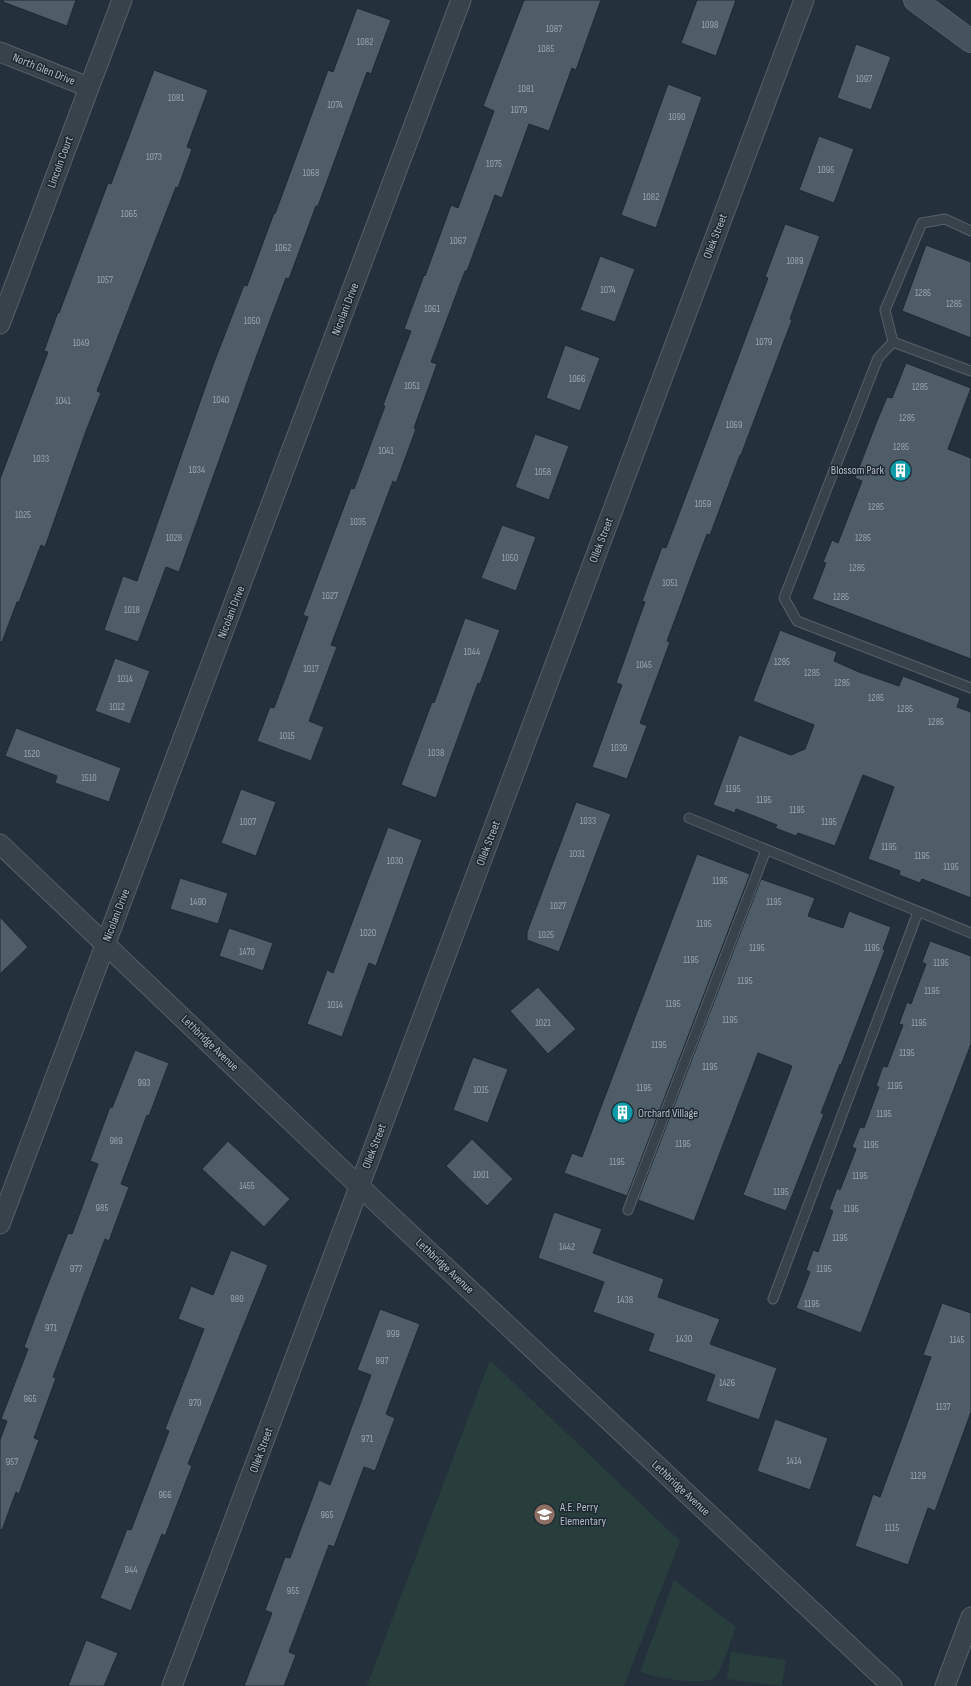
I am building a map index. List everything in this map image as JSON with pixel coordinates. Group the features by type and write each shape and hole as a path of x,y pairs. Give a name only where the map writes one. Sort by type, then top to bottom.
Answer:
{"main road":[{"path":"915,0 971,41"}],"street":[{"name":"Lincoln Court","path":"0,324 122,0"},
{"name":"Nicolani Drive","path":"0,1224 461,0"},
{"name":"Ollek Street","path":"172,1686 804,0"},
{"name":"North Glen Drive","path":"0,52 88,87"},
{"name":"Lethbridge Avenue","path":"0,844 359,1186 892,1686"},
{"path":"945,1686 971,1618"}],"lane":[{"path":"893,342 885,310 922,223 945,219 971,231"},
{"path":"893,342 971,371"},
{"path":"893,342 878,358 784,598 797,621 971,688"},
{"path":"689,818 971,933"},
{"path":"628,1210 766,850"},
{"path":"772,1300 918,912"}],"green space":[{"name":"A.E. Perry Elementary","path":"490,1360 680,1541 624,1686 367,1686"},
{"path":"674,1580 736,1627 724,1660 715,1678 709,1680 690,1681 668,1679 640,1672"},
{"path":"731,1652 786,1660 782,1686 727,1679"}],"building":[{"path":"3,0 76,0 67,26 3,2"},
{"path":"524,0 601,0 576,70 572,68 549,131 529,124 502,198 495,195 467,271 465,271 431,362 437,364 414,428 416,429 396,483 393,481 331,645 337,647 309,721 324,727 311,761 257,741 270,707 274,708 308,617 303,615 351,488 354,489 385,406 383,405 411,331 404,329 424,275 425,276 451,205 458,208 494,111 483,106"},
{"path":"697,0 736,0 716,56 681,43"},
{"path":"357,8 391,20 371,74 367,72 318,206 316,206 289,279 286,278 179,572 166,567 138,642 104,630 123,576 137,581 213,365 244,285 247,286 328,70 333,72"},
{"path":"856,44 891,57 871,110 837,98"},
{"path":"154,70 208,90 187,147 192,149 178,188 176,187 97,391 101,393 45,547 41,545 19,602 17,602 2,642 0,642 0,479 48,352 44,351 58,312 59,313 108,183 111,184"},
{"path":"668,84 702,97 656,228 621,215"},
{"path":"819,136 854,149 834,203 799,190"},
{"path":"785,224 820,236 790,319 792,320 741,455 710,535 707,534 667,641 670,642 640,723 647,726 627,779 592,767 622,685 616,683 645,602 642,601 662,547 666,548 696,469 768,278 765,277"},
{"path":"926,245 971,262 971,338 902,311"},
{"path":"600,256 635,269 615,322 580,310"},
{"path":"565,345 600,358 580,411 546,398"},
{"path":"906,363 971,388 948,449 971,458 971,659 812,599 826,563 823,562 832,540 838,543 862,481 855,478 877,421 887,397 892,398"},
{"path":"535,434 569,446 549,500 515,487"},
{"path":"502,525 536,537 516,591 481,578"},
{"path":"465,618 500,630 480,684 478,683 436,798 401,785 432,702 434,703"},
{"path":"780,630 837,652 834,661 859,672 899,686 903,676 960,698 957,707 971,712 971,898 922,879 920,883 899,875 900,871 868,859 894,787 863,775 835,846 798,833 796,836 775,828 777,825 736,809 735,813 713,805 739,735 791,755 805,749 814,725 753,701"},
{"path":"115,658 150,671 130,724 95,711"},
{"path":"16,728 121,768 109,802 55,783 57,776 5,756"},
{"path":"241,789 276,802 256,856 221,843"},
{"path":"576,802 611,814 559,952 527,940 527,932"},
{"path":"388,827 422,840 376,966 369,963 342,1037 307,1024 327,970 333,973"},
{"path":"697,854 750,874 627,1196 564,1173 572,1153 582,1157"},
{"path":"180,878 228,893 218,924 170,909"},
{"path":"761,879 815,898 808,916 843,928 849,911 891,927 883,949 885,950 821,1113 824,1114 786,1211 743,1195 792,1066 758,1053 694,1221 638,1200"},
{"path":"0,917 28,947 0,974"},
{"path":"229,928 273,943 263,971 219,956"},
{"path":"930,941 971,956 971,1044 861,1333 796,1308 810,1272 806,1270 813,1250 818,1252 833,1211 829,1209 837,1188 840,1190 856,1149 852,1147 860,1127 864,1128 879,1087 876,1086 883,1066 887,1067 903,1025 899,1024 907,1002 911,1004 926,964 922,962"},
{"path":"538,987 576,1029 548,1054 510,1011"},
{"path":"135,1050 169,1063 149,1116 147,1115 121,1184 129,1187 109,1241 105,1239 53,1377 56,1378 34,1438 39,1440 19,1494 16,1492 2,1530 0,1529 0,1440 7,1421 1,1419 28,1349 24,1347 44,1294 68,1233 72,1234 98,1164 90,1161 110,1107 112,1108"},
{"path":"473,1057 508,1069 488,1123 453,1110"},
{"path":"472,1139 513,1179 487,1206 446,1166"},
{"path":"228,1141 290,1199 264,1227 202,1169"},
{"path":"554,1212 602,1229 593,1253 664,1279 658,1297 720,1319 710,1344 777,1368 759,1420 706,1401 715,1375 648,1351 654,1334 593,1312 604,1282 538,1258"},
{"path":"231,1250 268,1265 188,1464 192,1466 165,1536 162,1534 131,1611 100,1598 127,1529 131,1530 169,1431 165,1429 204,1329 178,1319 191,1286 213,1295"},
{"path":"942,1303 971,1313 971,1412 935,1511 928,1508 908,1565 855,1546 873,1494 880,1497 931,1357 923,1355"},
{"path":"380,1309 420,1324 386,1414 395,1418 375,1471 364,1467 334,1547 329,1545 289,1652 296,1655 284,1686 244,1686 272,1613 265,1610 285,1557 290,1558 319,1480 330,1485 371,1375 357,1370"},
{"path":"775,1419 828,1438 810,1490 757,1471"},
{"path":"86,1640 118,1653 104,1686 68,1686"}],"place":[{"name":"Blossom Park","path":"900,470"},
{"name":"Orchard Village","path":"623,1113"},
{"name":"A.E. Perry Elementary","path":"545,1514"}]}
